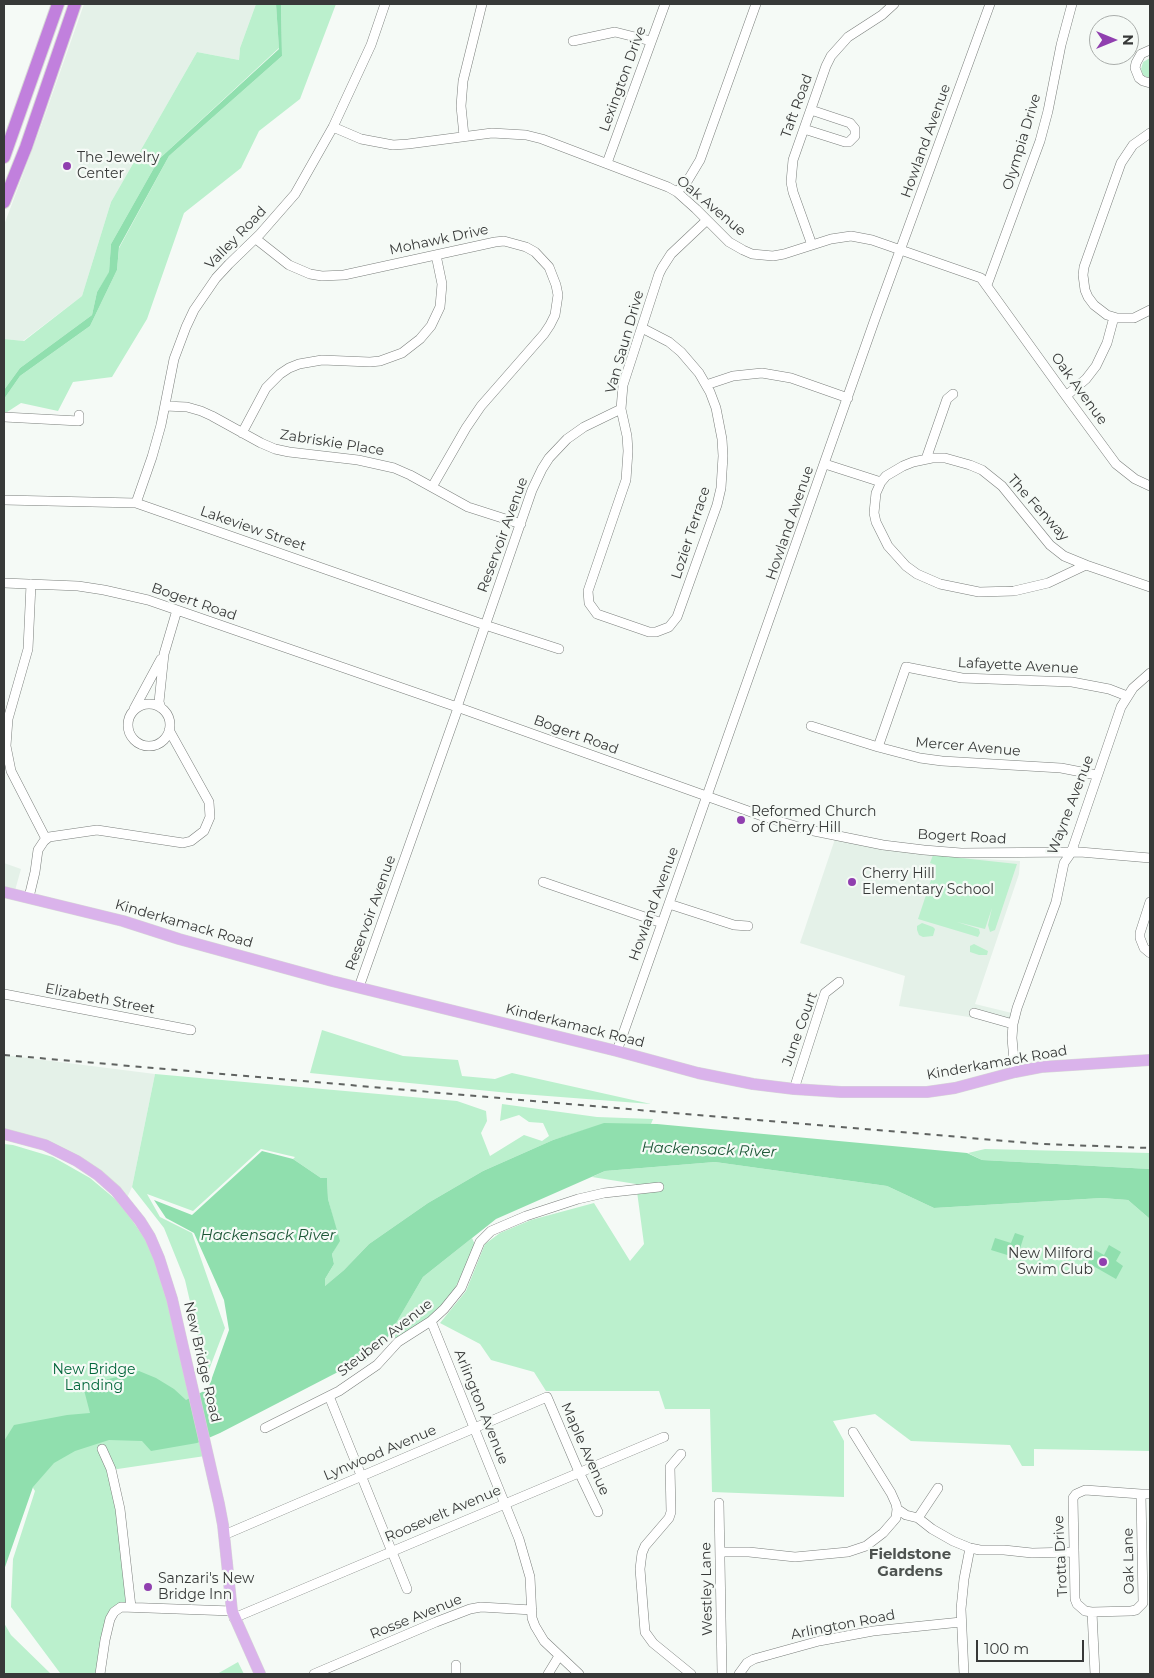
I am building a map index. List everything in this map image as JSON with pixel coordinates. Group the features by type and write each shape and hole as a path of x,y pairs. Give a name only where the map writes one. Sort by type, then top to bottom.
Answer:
{"highway":[{"path":"4,157 58,4"},
{"path":"4,202 26,147 75,4"}],"main road":[{"name":"Kinderkamack Road","path":"4,892 123,920 247,958 617,1051 698,1074 753,1084 857,1093 927,1092 955,1088 1041,1067 1150,1060"},
{"name":"New Bridge Road","path":"4,1134 45,1145 77,1161 116,1191 150,1237 167,1279 219,1504 233,1615 260,1674"}],"street":[{"name":"Valley Road","path":"136,503 152,458 174,359 194,310 216,278 256,239 295,194 334,127 371,45 385,4"},
{"path":"464,136 461,106 463,81 482,4"},
{"name":"Lexington Drive","path":"607,163 665,4"},
{"path":"677,192 688,180 700,160 756,4"},
{"name":"Taft Road","path":"812,245 791,182 793,160 810,110 826,66 839,46 858,29 882,15 894,4"},
{"name":"Howland Avenue","path":"617,1051 848,398 990,4"},
{"name":"Olympia Drive","path":"987,285 1040,141 1072,4"},
{"path":"572,41 615,32 651,41"},
{"path":"1150,50 1138,58 1135,68 1139,78 1150,83"},
{"path":"804,129 845,142 849,142 855,136 855,129 850,123 810,110"},
{"name":"Oak Avenue","path":"334,127 361,139 393,145 492,133 526,136 607,163 668,187 677,192 733,245 752,254 773,256 841,237 862,237 981,278 1116,464 1135,479 1150,486"},
{"path":"1150,133 1132,145 1120,163 1084,267 1083,283 1088,297 1100,311 1114,317 1134,318 1150,310"},
{"name":"Van Saun Drive","path":"589,603 588,591 626,480 628,451 621,409 623,385 659,274 665,262 707,220"},
{"name":"Mohawk Drive","path":"256,239 289,265 310,274 322,276 344,275 495,242 515,243 526,247 543,260 553,275 558,295 555,315 544,334 481,406 432,487"},
{"path":"242,433 266,388 289,368 299,364 322,360 380,361 402,353 420,339 431,326 440,307 442,284 436,254"},
{"path":"1066,396 1086,380 1096,366 1107,344 1114,317"},
{"name":"Lozier Terrace","path":"589,603 592,609 602,616 649,632 663,631 669,627 677,617 717,504 723,471 722,439 716,408 699,373 681,352 656,334 642,328"},
{"path":"706,385 733,376 770,374 791,378 848,398"},
{"path":"926,459 947,399 953,394"},
{"name":"Zabriskie Place","path":"165,406 200,411 261,443 289,452 377,463 410,475 468,507 521,524"},
{"name":"Reservoir Avenue","path":"359,986 485,625 542,469 557,448 579,430 621,409"},
{"path":"4,417 78,420 79,415"},
{"name":"The Fenway","path":"881,482 892,471 926,459 945,458 982,470 1002,486 1050,545 1064,556 1150,587"},
{"path":"825,464 881,482 876,493 874,513 881,535 901,562 928,580 961,590 979,592 1014,591 1048,583 1086,565"},
{"name":"Lakeview Street","path":"4,500 136,503 485,625 560,649"},
{"name":"Bogert Road","path":"4,583 63,585 104,590 148,600 707,797 804,829 884,845 961,853 1071,853 1150,858"},
{"path":"31,584 28,649 8,719 6,746 11,771 46,839"},
{"path":"29,898 38,850 46,839 54,836 97,830 176,843 191,841 204,831 210,818 209,802 170,730 169,718 159,702 164,654 177,610"},
{"path":"164,654 129,717 128,730 130,736 139,745 152,747 158,745 170,730"},
{"name":"Lafayette Avenue","path":"878,747 906,668 962,678 1072,682 1109,689 1127,696"},
{"name":"Wayne Avenue","path":"1015,1072 1012,1038 1013,1024 1017,1008 1056,902 1064,862 1071,853 1097,775 1127,696 1150,673"},
{"path":"132,712 142,705 155,705 161,708"},
{"name":"Mercer Avenue","path":"811,726 920,758 1061,768 1097,775"},
{"path":"543,882 662,923"},
{"path":"1150,902 1140,938 1144,948 1150,953"},
{"path":"669,904 734,925 748,926"},
{"name":"June Court","path":"794,1089 825,993 839,982"},
{"name":"Elizabeth Street","path":"4,994 191,1030"},
{"path":"974,1013 1013,1024"},
{"name":"Steuben Avenue","path":"265,1428 329,1396 363,1375 377,1365 398,1342 431,1321 444,1310 461,1288 480,1242 491,1231 534,1212 578,1199 613,1192 659,1187"},
{"name":"Arlington Avenue","path":"431,1321 504,1503"},
{"path":"329,1396 360,1476 408,1589"},
{"name":"Lynwood Avenue","path":"224,1535 547,1397"},
{"name":"Maple Avenue","path":"547,1397 598,1512"},
{"path":"720,1552 749,1552 795,1557 848,1552 866,1546 883,1533 896,1518 897,1509 891,1493 853,1432"},
{"name":"Roosevelt Avenue","path":"233,1615 392,1551 664,1436"},
{"path":"102,1449 111,1470 120,1510 131,1607"},
{"path":"681,1454 670,1467 671,1512 669,1518 644,1546 640,1569 646,1632 654,1643 691,1674"},
{"path":"918,1518 938,1488"},
{"name":"Trotta Drive","path":"1092,1612 1080,1608 1076,1599 1072,1503 1076,1494 1085,1490 1146,1494"},
{"name":"Oak Lane","path":"1092,1612 1136,1610 1143,1603 1146,1494"},
{"path":"504,1503 525,1558 530,1577 532,1618 538,1634 578,1674"},
{"name":"Westley Lane","path":"719,1503 722,1674"},
{"path":"897,1509 906,1515 918,1518 939,1533 970,1548 1027,1553 1074,1552"},
{"path":"964,1674 961,1622 962,1596 970,1548"},
{"path":"100,1674 103,1648 110,1619 114,1612 121,1607 233,1615"},
{"name":"Rosse Avenue","path":"314,1674 470,1609 481,1607 532,1610"},
{"path":"1092,1612 1095,1674"},
{"name":"Arlington Road","path":"739,1674 747,1663 754,1659 820,1641 873,1631 961,1622"},
{"path":"548,1674 560,1657"}],"shaded area":[{"path":"84,4 256,4 240,48 239,60 197,52 111,202 82,296 23,341 4,339 4,225"},
{"path":"836,836 965,858 1020,861 1019,874 975,1004 1016,1014 1013,1024 899,1006 905,976 800,943"},
{"path":"4,863 21,869 14,894 4,892"},
{"path":"4,1055 155,1074 132,1187 125,1202 77,1161 4,1134"}],"green space":[{"path":"256,4 276,4 279,48 159,159 111,244 109,273 97,292 92,315 20,368 4,390 4,339 24,341 82,296 111,202 197,52 239,60 240,48"},
{"path":"281,4 336,4 300,99 259,131 241,168 184,213 147,319 112,377 73,382 58,411 21,403 4,414 4,399 20,376 90,326 117,270 119,248 169,156 282,56"},
{"path":"1150,58 1149,78 1143,75 1141,69 1143,62"},
{"path":"933,855 1017,864 995,930 990,932 988,925 992,908 985,929 957,922 979,929 978,937 918,919 936,865 930,863"},
{"path":"922,923 935,929 933,936 923,937 919,935 917,926"},
{"path":"974,944 988,951 987,955 970,952 970,946"},
{"path":"322,1030 403,1056 458,1060 462,1076 495,1079 512,1073 651,1104 509,1093 310,1073"},
{"path":"155,1074 457,1101 486,1111 487,1121 481,1133 490,1156 524,1135 542,1141 549,1136 543,1123 529,1122 519,1115 500,1121 502,1104 597,1117 653,1119 651,1124 604,1124 553,1140 483,1171 428,1203 369,1244 344,1270 324,1287 325,1279 334,1264 332,1254 339,1241 328,1199 327,1178 321,1178 293,1159 295,1157 261,1149 193,1211 147,1194 160,1217 192,1233 225,1328 207,1375 185,1280 164,1228 132,1187"},
{"name":"New Bridge Landing","path":"4,1144 53,1157 90,1178 120,1203 146,1240 164,1280 205,1456 111,1470 131,1607 114,1612 100,1674 60,1673 11,1607 13,1559 35,1491 4,1442"},
{"path":"985,1149 1150,1153 1150,1169 982,1160 968,1153"},
{"path":"715,1162 887,1186 934,1208 1102,1198 1128,1200 1150,1219 1150,1451 1034,1449 1034,1466 1022,1466 1010,1445 911,1441 875,1414 833,1421 844,1441 844,1497 712,1492 710,1409 665,1409 659,1391 546,1391 534,1372 491,1360 480,1344 440,1323 466,1291 485,1244 500,1233 531,1220 594,1203 630,1261 644,1244 636,1184 592,1177 605,1171"},
{"path":"472,1238 476,1247 451,1296 435,1315 395,1340 393,1328 423,1277"},
{"path":"4,1623 11,1635 51,1674 4,1674"},
{"path":"238,1662 244,1674 217,1674"}],"water":[{"path":"276,4 281,4 282,56 169,156 119,247 117,270 90,326 20,376 4,399 4,390 20,368 92,315 97,292 109,272 111,244 159,159 279,49"},
{"name":"Hackensack River","path":"604,1123 657,1124 967,1153 982,1160 1150,1169 1150,1219 1128,1200 1102,1198 934,1208 887,1186 715,1162 605,1171 496,1219 423,1277 385,1342 366,1361 336,1373 197,1443 151,1451 142,1441 109,1440 75,1451 54,1463 33,1487 4,1570 4,1441 14,1425 67,1415 90,1413 84,1390 105,1380 139,1371 156,1378 174,1389 186,1400 208,1389 229,1330 224,1300 194,1233 166,1218 154,1200 192,1215 262,1151 293,1159 321,1178 327,1178 328,1199 340,1241 332,1254 334,1264 325,1279 325,1286 344,1270 369,1244 428,1203 483,1171 553,1140"},
{"path":"1015,1233 1024,1236 1017,1258 991,1250 995,1238 1011,1243"},
{"name":"New Milford Swim Club","path":"1109,1245 1121,1252 1116,1261 1123,1266 1116,1279 1088,1263 1095,1250 1104,1255"}],"railway":[{"path":"4,1055 1042,1144 1150,1148"}],"place":[{"name":"The Jewelry Center","path":"67,166"},
{"name":"Reformed Church of Cherry Hill","path":"741,820"},
{"name":"Cherry Hill Elementary School","path":"852,882"},
{"name":"New Milford Swim Club","path":"1103,1262"},
{"name":"Sanzari's New Bridge Inn","path":"148,1587"}],"district":[{"name":"Fieldstone Gardens","path":"910,1564"}]}
